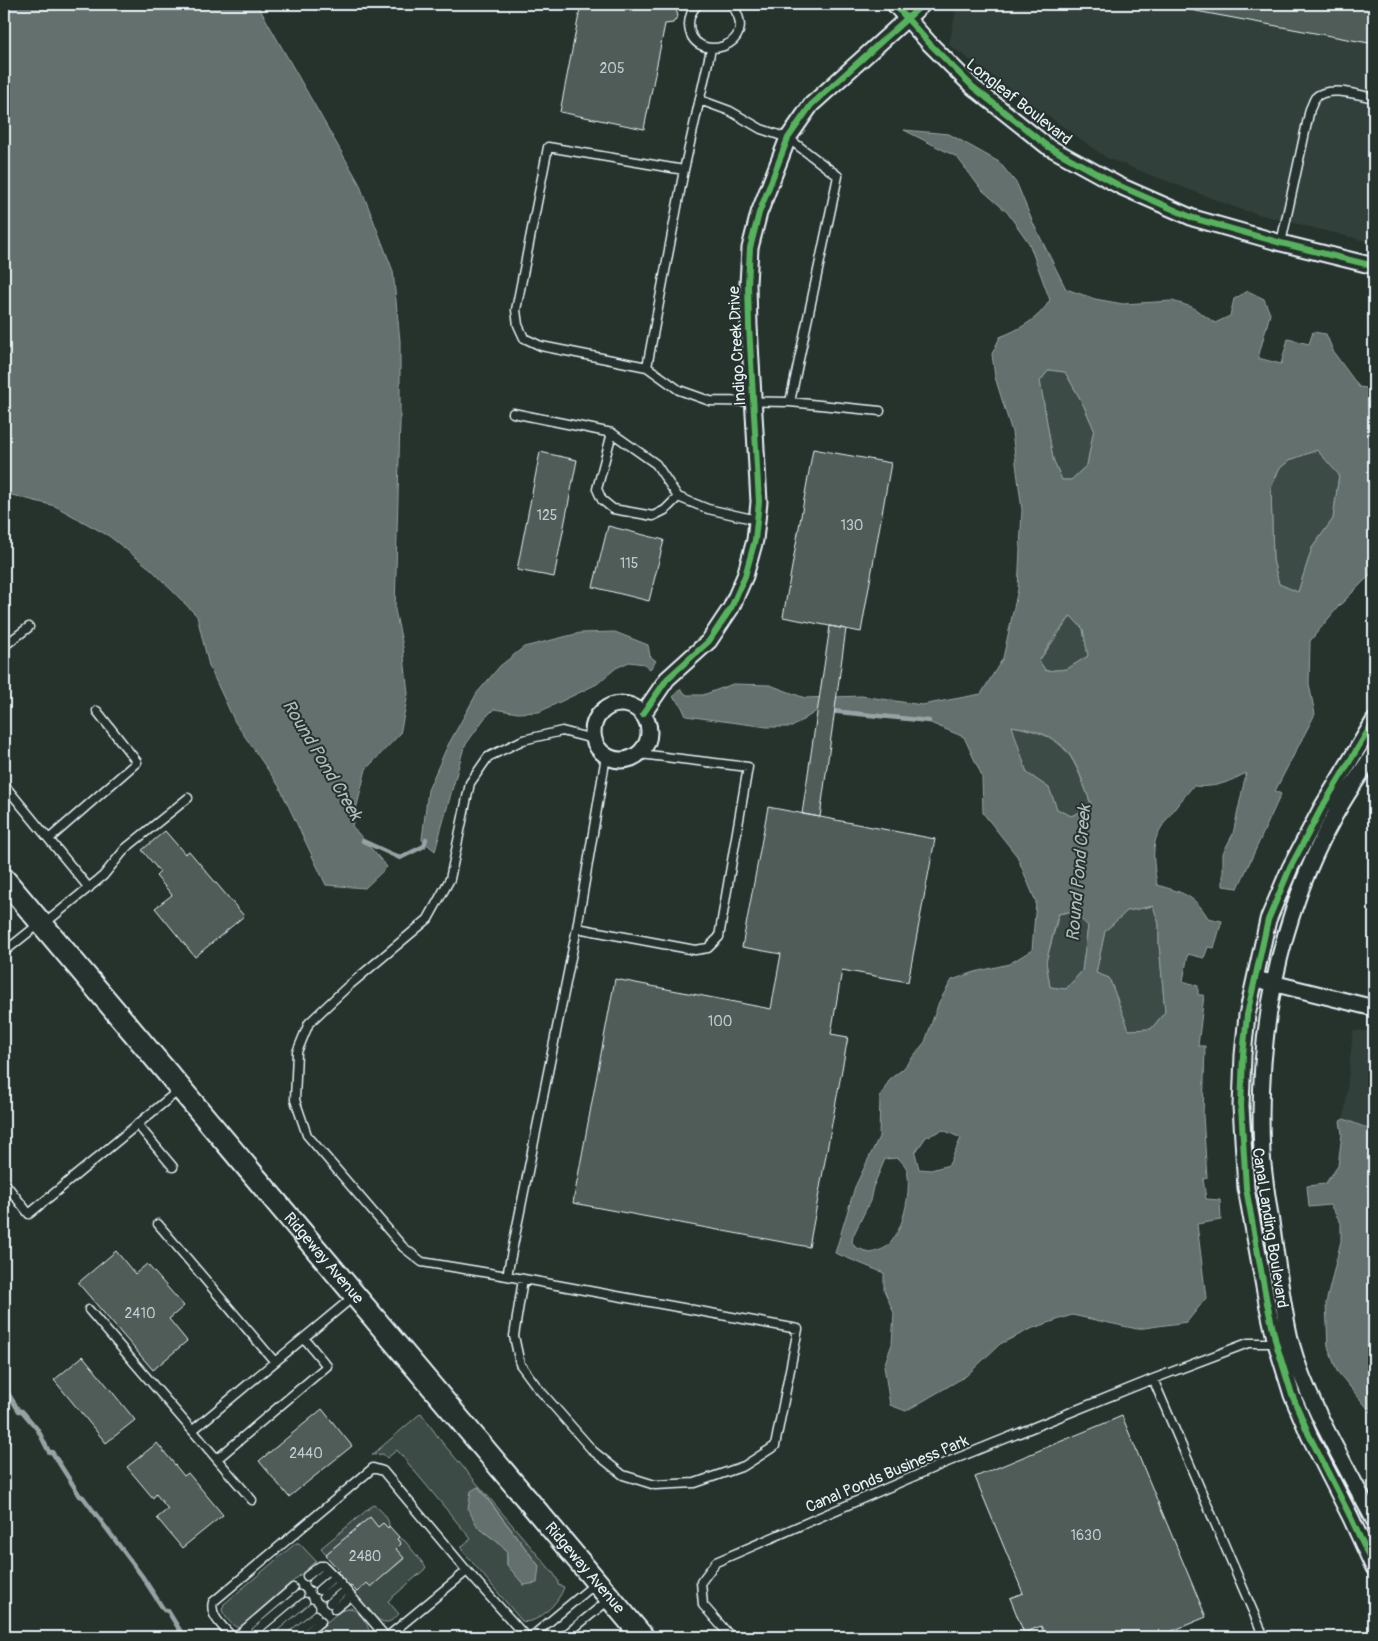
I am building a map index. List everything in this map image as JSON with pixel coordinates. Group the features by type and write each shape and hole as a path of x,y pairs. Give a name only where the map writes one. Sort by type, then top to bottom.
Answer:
{"main road":[{"name":"Ridgeway Avenue","path":"4,879 643,1637"}],"street":[{"name":"Longleaf Boulevard","path":"894,4 973,87 1047,146 1120,186 1193,218 1281,243 1374,266"},
{"name":"Indigo Creek Drive","path":"643,714 667,679 709,641 731,608 745,576 755,540 758,493 748,284 750,248 759,213 788,138 811,105 923,4"},
{"path":"616,704 626,704 636,708 643,714 649,726 649,736 646,746 640,754 624,761 615,760 598,750 593,739 593,729 596,719 607,708 616,704"},
{"name":"Canal Landing Boulevard","path":"1374,721 1321,808 1290,868 1268,920 1248,1015 1243,1054 1241,1106 1246,1188 1276,1343 1292,1395 1309,1435 1374,1568"},
{"name":"Canal Landing Boulevard","path":"1374,752 1335,815 1314,859 1282,945 1262,1058 1261,1110 1262,1155 1291,1343 1309,1392 1374,1520"},
{"path":"1255,979 1374,1008"}],"lane":[{"path":"698,4 689,19 689,28 699,44 711,49 728,45 738,34 740,21 738,12 732,4"},
{"path":"647,366 684,170 711,49"},
{"path":"1281,243 1310,109 1316,98 1324,93 1337,91 1374,98"},
{"path":"700,100 730,110 761,130 788,138 838,176 790,402"},
{"path":"684,170 548,147 516,310 518,325 524,338 541,346 647,366 679,390 710,401 790,402 880,411"},
{"path":"513,413 612,432 656,464 678,497 708,510 757,520"},
{"path":"612,432 597,489 602,500 614,509 653,516 665,510 678,497"},
{"path":"4,646 29,627"},
{"path":"49,839 138,762 97,711"},
{"path":"523,1279 514,1336 520,1364 537,1387 593,1451 623,1475 655,1485 695,1483 744,1466 775,1446 798,1329 507,1276 422,1262 403,1247 306,1135 295,1100 296,1052 309,1023 346,988 428,919 450,879 470,783 488,757 523,740 562,731 593,739"},
{"path":"577,928 695,950 708,948 719,937 748,767 640,754"},
{"path":"507,1276 577,928 606,756"},
{"path":"6,787 89,888"},
{"path":"4,952 89,888 103,876 126,848 188,798"},
{"path":"4,1182 29,1214 180,1089"},
{"path":"137,1124 173,1167"},
{"path":"158,1224 274,1362"},
{"path":"193,1430 354,1296"},
{"path":"89,1310 252,1500"},
{"path":"217,1458 327,1366 304,1338"},
{"name":"Canal Ponds Business Park","path":"731,1637 703,1605 701,1582 716,1562 940,1465 1153,1379 1248,1343 1291,1343"},
{"path":"1153,1379 1264,1637"},
{"path":"232,1637 213,1615 211,1608 213,1602 373,1468 384,1471 526,1637"},
{"path":"307,1576 320,1566 324,1566 386,1637 467,1570"},
{"path":"313,1583 328,1570"},
{"path":"531,1637 596,1582"},
{"path":"341,1584 327,1600 341,1584"},
{"path":"236,1637 294,1588"},
{"path":"249,1637 299,1595"},
{"path":"564,1637 610,1599"},
{"path":"263,1637 313,1612"},
{"path":"276,1637 313,1612"},
{"path":"289,1637 313,1612"},
{"path":"302,1637 313,1612"}],"shaded area":[{"path":"957,4 1374,4 1374,243 1242,210 1107,158 949,45"},
{"path":"1049,370 1065,372 1082,402 1094,429 1087,465 1071,480 1062,480 1053,459 1040,381"},
{"path":"1317,450 1339,474 1333,519 1312,548 1298,592 1279,584 1273,560 1271,488 1279,469 1290,460"},
{"path":"1071,616 1083,629 1088,656 1067,669 1046,671 1039,661"},
{"path":"1011,726 1031,730 1058,743 1074,762 1092,807 1071,816 1057,809 1049,788 1027,773"},
{"path":"1154,906 1159,924 1165,1012 1151,1029 1129,1030 1109,978 1096,973 1105,931 1127,911"},
{"path":"1073,911 1088,926 1082,971 1066,989 1050,987 1046,962 1059,914"},
{"path":"1353,1031 1374,1031 1374,1135 1369,1129 1344,1119"},
{"path":"421,1413 441,1441 554,1574 558,1585 564,1587 558,1599 541,1616 528,1622 522,1621 462,1550 462,1546 471,1539 397,1450 387,1458 383,1454 372,1455","holes":["479,1487 539,1566 507,1565 507,1552 478,1527"]},
{"path":"373,1505 386,1517 389,1523 388,1528 383,1523 378,1527 369,1518 326,1554 321,1548"},
{"path":"399,1537 405,1541 426,1567 388,1601 399,1614 391,1621 385,1622 373,1615 355,1593 367,1583 371,1586 404,1559 396,1549 401,1544 397,1539"},
{"path":"296,1543 299,1543 316,1561 243,1626 240,1628 232,1624 222,1610 224,1604"},
{"path":"351,1608 364,1621 369,1637 309,1637 340,1611"}],"water":[{"path":"14,4 257,4 359,183 393,271 400,341 395,610 403,647 408,694 400,734 366,769 352,826 387,867 365,888 326,885 279,786 235,722 209,666 197,616 151,569 109,536 55,506 4,493 4,13"},
{"path":"904,130 949,134 999,162 1017,184 1033,223 1066,289 1095,299 1123,304 1172,301 1192,307 1215,323 1230,316 1234,299 1248,291 1264,299 1270,314 1258,358 1281,364 1288,339 1309,344 1313,332 1326,334 1334,353 1359,387 1374,389 1374,571 1338,607 1310,641 1309,684 1315,714 1275,791 1281,794 1238,888 1223,886 1223,853 1233,834 1246,773 1221,784 1193,786 1161,828 1155,842 1154,859 1157,885 1187,896 1198,904 1208,918 1222,921 1214,948 1208,947 1204,958 1188,954 1183,981 1198,986 1198,995 1204,995 1198,1046 1205,1046 1203,1115 1207,1178 1203,1179 1206,1199 1220,1200 1221,1220 1197,1224 1206,1298 1187,1322 1137,1329 1072,1315 1033,1328 1000,1344 966,1376 906,1411 890,1405 884,1366 892,1344 894,1313 884,1290 884,1273 835,1253 855,1187 879,1137 880,1097 890,1079 903,1069 925,1042 939,1002 952,980 1009,964 1032,950 1036,902 1017,856 983,813 982,776 964,737 921,719 821,708 792,727 767,727 686,716 681,705 673,697 680,689 687,695 703,695 733,684 770,685 805,698 862,696 922,705 981,694 1003,658 1018,589 1022,510 1012,432 995,377 992,354 1000,337 1015,331 1035,318 1050,300 1029,243 1007,212 981,189 957,157","holes":["1049,370 1065,372 1082,402 1094,429 1087,465 1071,480 1062,480 1053,459 1040,381","1317,450 1339,475 1333,519 1312,548 1298,592 1279,584 1273,560 1271,488 1279,469 1290,460","1071,616 1083,629 1088,656 1067,669 1046,671 1039,661 1055,636","1012,726 1046,735 1058,742 1067,751 1080,775 1092,807 1071,816 1057,809 1049,788 1027,773","1153,906 1159,924 1165,1012 1151,1029 1129,1030 1109,978 1096,973 1105,931 1127,911","1072,911 1088,926 1082,971 1066,989 1050,987 1046,962 1058,914","943,1130 961,1138 949,1165 931,1170 919,1169 915,1153 926,1137","898,1158 906,1167 908,1179 907,1200 897,1234 885,1248 870,1253 855,1247 852,1242 870,1201 873,1187 885,1159"]},
{"path":"615,632 648,645 650,656 656,661 650,669 644,664 629,662 616,668 597,684 539,712 518,713 494,709 484,719 464,747 435,851 422,840 428,790 447,747 477,693 500,666 524,647 580,633"},
{"path":"1344,1119 1369,1129 1374,1135 1374,1416 1337,1371 1328,1347 1326,1303 1341,1241 1341,1223 1330,1205 1309,1207 1307,1186 1325,1184 1338,1166 1342,1134 1340,1121"},
{"path":"478,1487 539,1566 537,1583 524,1585 507,1565 507,1552 478,1527 468,1509 471,1491"}],"building":[{"path":"581,4 671,4 676,9 678,16 673,23 665,24 644,129 560,112"},
{"path":"1158,4 1374,4 1374,44"},
{"path":"813,449 891,463 861,632 783,617"},
{"path":"540,452 577,460 554,577 517,570"},
{"path":"608,526 664,540 649,601 593,587"},
{"path":"830,626 846,629 820,817 802,814"},
{"path":"768,807 935,839 908,982 842,970 831,1034 848,1037 809,1247 573,1203 615,979 771,1009 781,954 742,947"},
{"path":"165,831 185,854 189,851 244,916 195,957 155,908 172,895 156,876 160,872 142,850"},
{"path":"116,1251 135,1274 147,1264 184,1306 169,1319 187,1341 153,1370 78,1283"},
{"path":"83,1356 135,1420 106,1443 54,1380"},
{"path":"322,1409 352,1446 289,1497 259,1461"},
{"path":"1122,1416 1206,1617 1158,1637 1046,1637 1041,1626 1024,1633 1010,1598 1023,1593 975,1477"},
{"path":"157,1443 184,1476 188,1473 223,1515 182,1548 157,1518 168,1509 156,1494 153,1498 127,1467"},
{"path":"370,1517 378,1527 383,1523 388,1528 389,1526 399,1537 397,1539 401,1544 396,1549 404,1558 371,1587 367,1583 357,1592 351,1586 349,1587 337,1572 339,1570 325,1555"}],"waterway":[{"name":"Round Pond Creek","path":"829,711 929,721"},
{"name":"Round Pond Creek","path":"363,841 400,858 424,846 426,839"},
{"path":"4,1387 19,1411 22,1411 38,1430 49,1452 52,1452 80,1496 83,1497 142,1576 164,1610 168,1611 184,1637"}],"cycle path":[{"path":"894,4 929,43 973,87 1047,146 1120,186 1193,218 1281,243 1374,266"},
{"path":"643,714 667,679 709,641 731,608 745,576 755,540 759,502 749,326 748,284 750,248 759,213 788,138 811,105 923,4"},
{"path":"1374,721 1321,809 1290,868 1268,920 1247,1015 1241,1106 1246,1188 1276,1343 1292,1395 1309,1435 1374,1568"}]}
